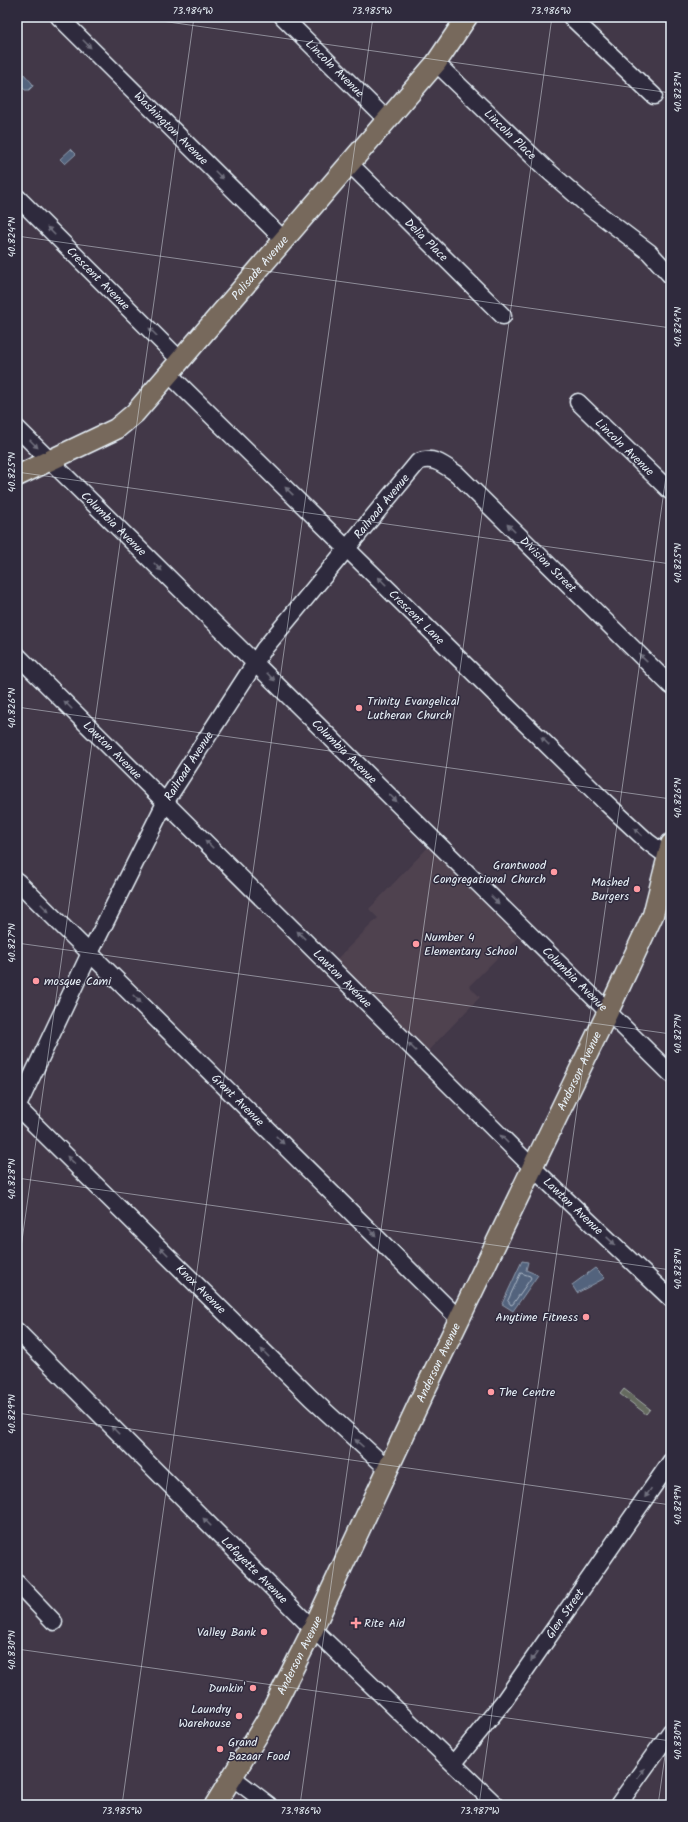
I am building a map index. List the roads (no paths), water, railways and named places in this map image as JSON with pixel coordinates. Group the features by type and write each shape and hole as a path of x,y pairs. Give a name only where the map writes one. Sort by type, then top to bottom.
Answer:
{"main road":[{"name":"Palisade Avenue","path":"17,476 116,429 146,402 386,119 436,63 467,17"},
{"name":"Anderson Avenue","path":"215,1805 268,1718 313,1629 459,1319 608,1012 653,915 670,853"},
{"name":"Anderson Avenue","path":"653,915 671,890"}],"street":[{"name":"Washington Avenue","path":"59,17 284,240"},
{"name":"Lincoln Avenue","path":"283,17 386,119"},
{"path":"571,17 654,96"},
{"name":"Lincoln Place","path":"436,63 544,168 587,205 649,252 671,276"},
{"name":"Delia Place","path":"349,163 503,316"},
{"name":"Crescent Avenue","path":"17,197 175,367"},
{"name":"Crescent Lane","path":"175,367 348,548 604,801 648,842 670,853"},
{"name":"Lincoln Avenue","path":"578,402 671,492"},
{"name":"Columbia Avenue","path":"17,428 671,1074"},
{"name":"Division Street","path":"418,462 424,459 437,460 457,474 671,686"},
{"name":"Railroad Avenue","path":"17,1107 90,953 166,801 264,649 418,462"},
{"name":"Lawton Avenue","path":"17,655 166,801 532,1167 671,1299"},
{"name":"Grant Avenue","path":"17,881 459,1319"},
{"name":"Knox Avenue","path":"17,1107 311,1398 388,1469"},
{"name":"Lafayette Avenue","path":"17,1331 313,1629 496,1805"},
{"name":"Glen Street","path":"454,1763 504,1701 671,1461"},
{"path":"17,1583 54,1622"},
{"path":"618,1805 671,1731"},
{"path":"232,1777 269,1805"}],"water":[{"path":"17,72 22,72 32,83 33,86 29,90 25,90 17,82"},
{"path":"71,149 76,154 65,164 60,159"},
{"path":"522,1261 528,1262 526,1270 538,1275 513,1311 502,1304"},
{"path":"595,1268 605,1278 577,1293 572,1285"}],"place":[{"name":"Trinity Evangelical Lutheran Church","path":"359,708"},
{"name":"Grantwood Congregational Church","path":"554,872"},
{"name":"Mashed Burgers","path":"637,889"},
{"name":"Number 4 Elementary School","path":"416,944"},
{"name":"mosque Cami","path":"36,981"},
{"name":"Anytime Fitness","path":"586,1317"},
{"name":"The Centre","path":"491,1392"},
{"name":"Rite Aid","path":"356,1623"},
{"name":"Valley Bank","path":"264,1632"},
{"name":"Dunkin'","path":"253,1688"},
{"name":"Laundry Warehouse","path":"239,1716"},
{"name":"Grand Bazaar Food","path":"220,1749"}]}
